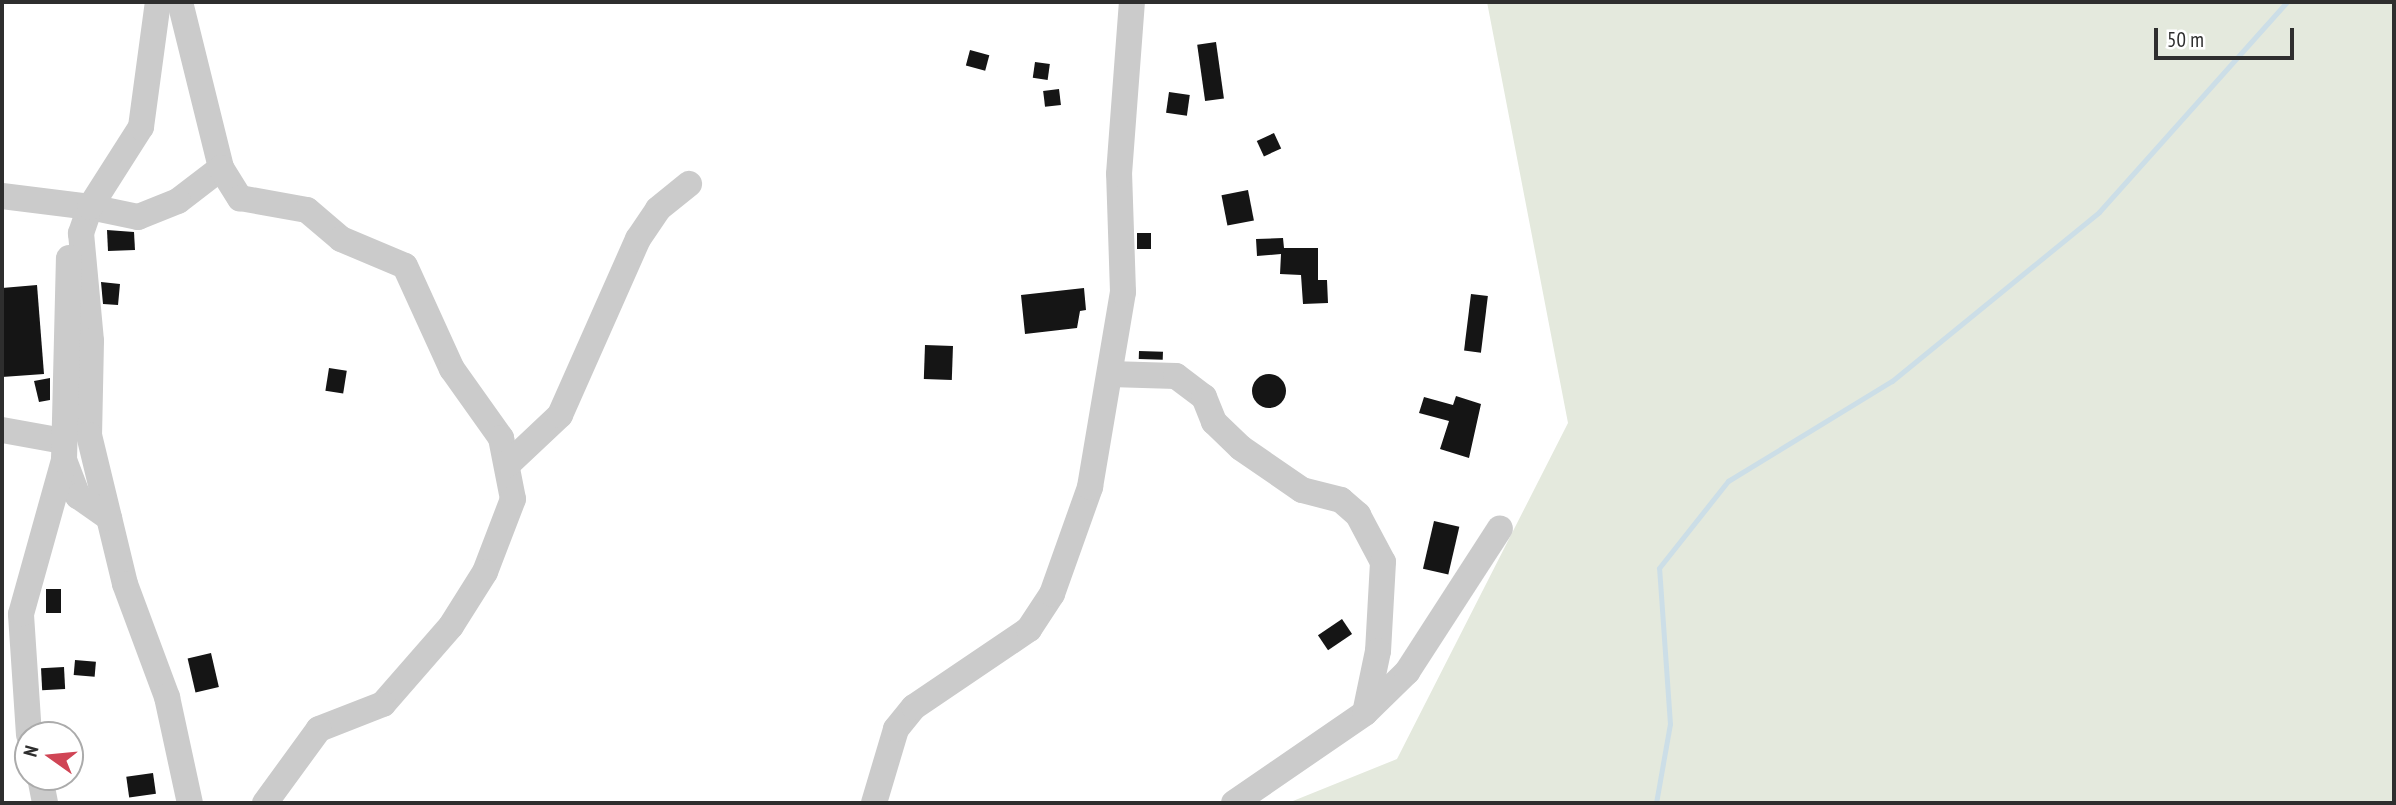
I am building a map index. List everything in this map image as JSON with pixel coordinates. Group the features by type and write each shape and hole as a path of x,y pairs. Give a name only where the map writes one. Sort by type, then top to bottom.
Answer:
{"street":[{"path":"28,721 21,614 64,450 67,264 90,207 141,127 158,2"},
{"path":"180,2 221,168 240,198 307,210 341,239 405,266 452,369 502,438 513,499 485,572 451,626 383,704 319,729 265,803"},
{"path":"874,803 897,729 914,707 1029,629 1052,594 1090,487 1123,292 1119,174 1132,2"},
{"path":"2,196 90,207 138,217 178,201 221,168"},
{"path":"507,465 561,415 638,239 658,209 689,184"},
{"path":"81,233 91,341 89,435 125,584 167,697 191,803"},
{"path":"1110,374 1176,376 1204,397 1214,422 1241,448 1302,490 1341,500 1358,514 1383,562 1378,651 1365,713"},
{"path":"2,430 64,450"},
{"path":"64,450 79,496 109,518"},
{"path":"1234,803 1365,713 1428,643 1500,528"}],"shaded area":[{"path":"1487,2 2394,2 2394,803 1288,803 1397,759 1568,423"}],"building":[{"path":"1216,42 1224,98 1205,101 1197,45"},
{"path":"970,50 989,55 985,71 966,65"},
{"path":"1035,62 1050,64 1048,80 1033,78"},
{"path":"1059,89 1061,105 1045,107 1043,91"},
{"path":"1169,92 1190,95 1187,116 1166,113"},
{"path":"1274,133 1281,148 1264,156 1257,141"},
{"path":"1248,190 1254,220 1227,226 1221,195"},
{"path":"107,230 134,232 135,250 108,251"},
{"path":"1137,233 1151,233 1151,249 1137,249"},
{"path":"1283,238 1284,248 1318,248 1318,280 1327,280 1328,303 1303,304 1301,275 1280,274 1281,254 1257,256 1256,239"},
{"path":"101,282 120,284 118,305 103,304"},
{"path":"37,285 44,374 2,377 2,288"},
{"path":"1084,288 1086,310 1080,311 1077,328 1025,334 1021,295"},
{"path":"1471,294 1488,296 1481,353 1464,351"},
{"path":"925,345 953,346 952,380 924,379"},
{"path":"1139,351 1163,352 1163,360 1139,359"},
{"path":"329,368 347,371 343,394 325,391"},
{"path":"1269,374 1281,379 1286,391 1281,403 1269,408 1257,403 1252,391 1257,379"},
{"path":"50,378 50,400 39,402 34,381"},
{"path":"1456,396 1481,404 1469,458 1440,449 1449,421 1419,413 1424,397 1453,405"},
{"path":"1434,521 1459,527 1448,575 1423,569"},
{"path":"46,589 61,589 61,613 46,613"},
{"path":"1342,619 1352,634 1328,650 1318,635"},
{"path":"211,653 219,687 195,693 188,658"},
{"path":"75,660 96,662 95,677 74,675"},
{"path":"64,667 65,689 42,690 41,668"},
{"path":"153,773 156,794 129,798 126,777"}],"waterway":[{"path":"1656,803 1670,724 1659,568 1728,481 1892,381 2099,212 2287,2"}]}
